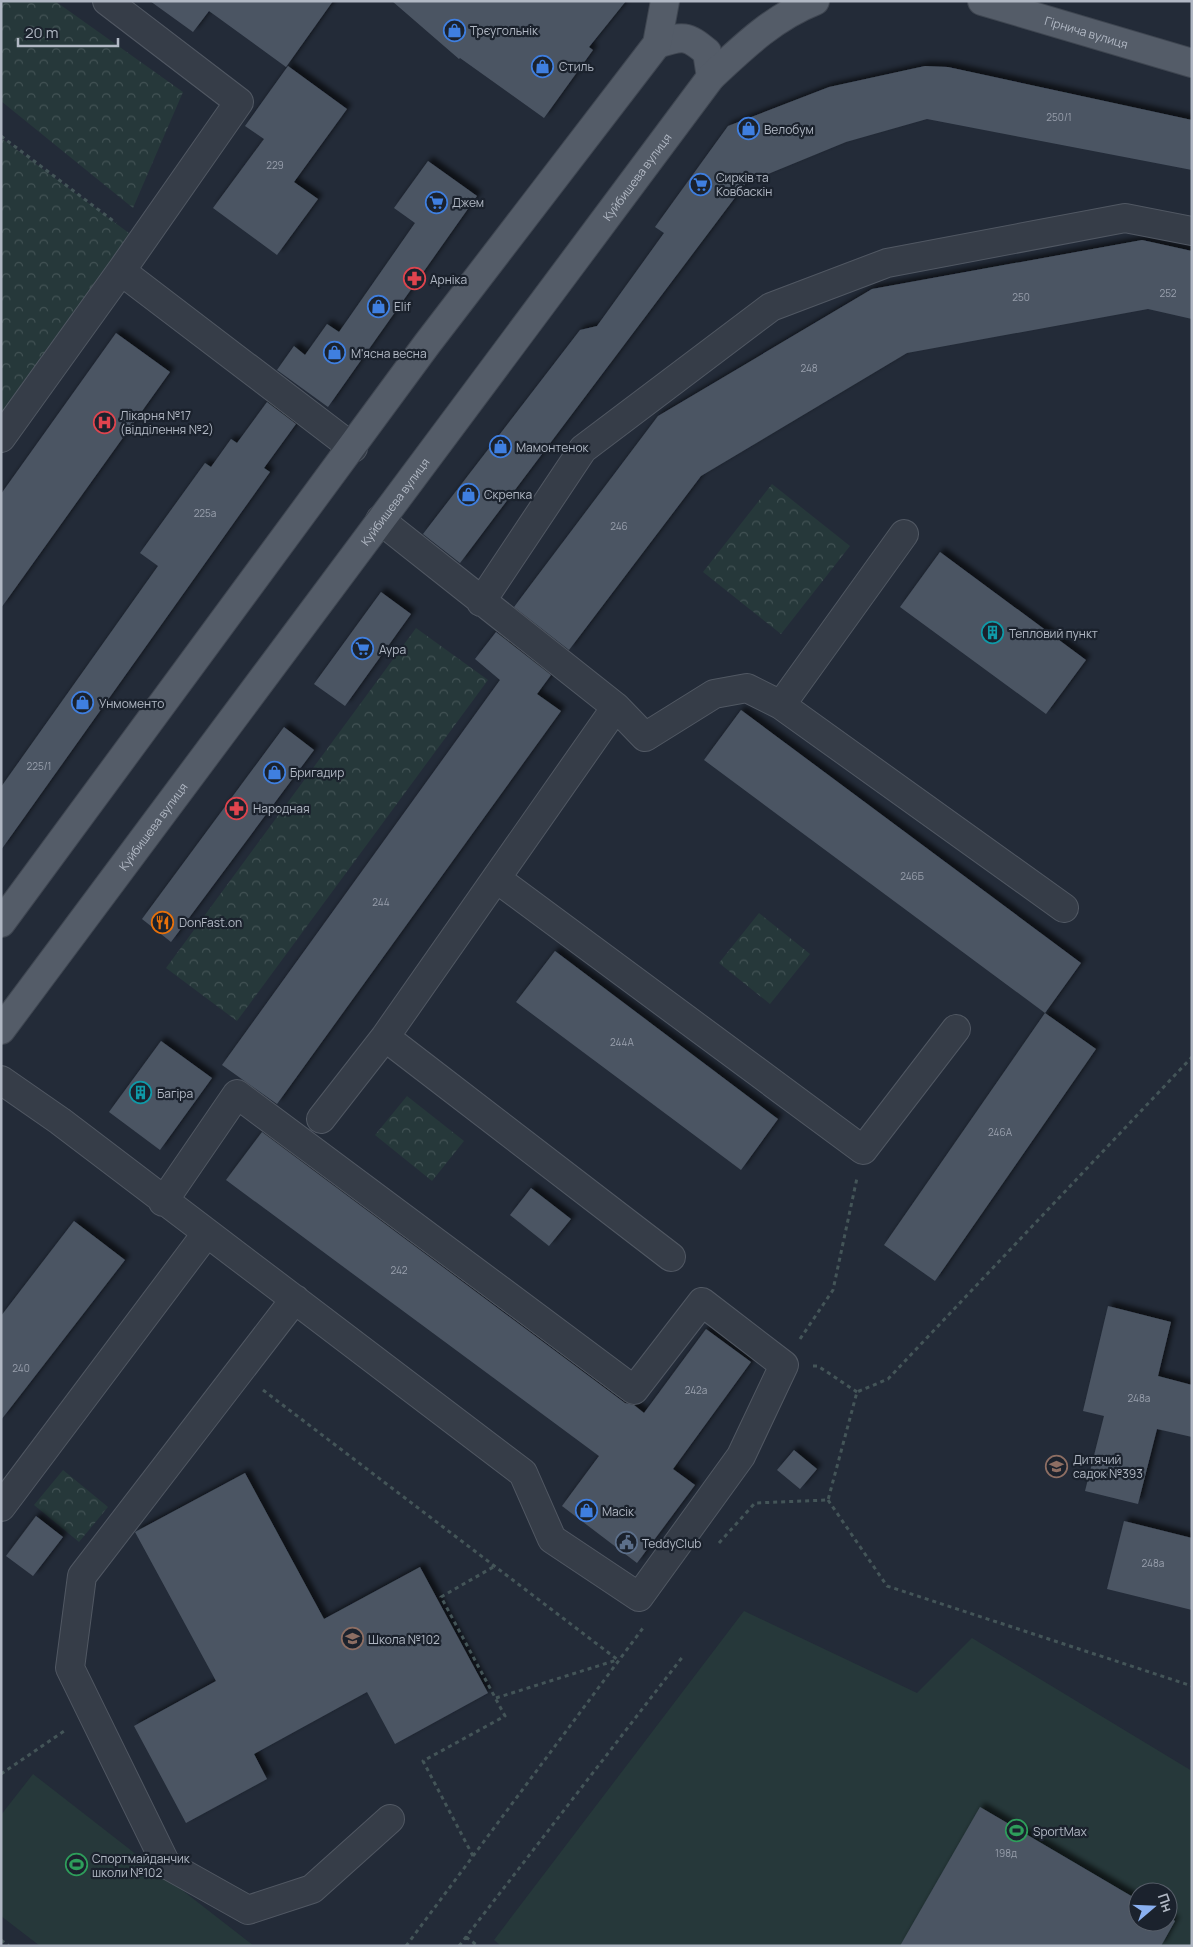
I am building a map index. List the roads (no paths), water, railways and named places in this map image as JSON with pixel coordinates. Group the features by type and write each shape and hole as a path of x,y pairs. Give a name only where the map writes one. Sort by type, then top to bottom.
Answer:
{"main road":[{"path":"1,923 353,448 427,344 657,44 665,1"},
{"name":"Куйбишева вулиця","path":"1,1030 711,77 751,39 793,10 815,1"},
{"name":"Гірнича вулиця","path":"982,1 1192,63"},
{"path":"657,44 680,36 696,42 707,52 711,77"}],"lane":[{"path":"1,438 239,102 107,1"},
{"path":"482,602 583,449 771,307 888,263 1125,218 1192,231"},
{"path":"121,271 353,448"},
{"path":"380,520 616,707 645,738 714,694 747,688 781,705 1064,908"},
{"path":"781,705 904,534"},
{"path":"321,1120 384,1037 497,879 616,707"},
{"path":"497,879 862,1150 956,1029"},
{"path":"384,1037 671,1257"},
{"path":"1,1080 60,1121 163,1202 295,1299 523,1473 552,1540 640,1597 741,1456 784,1365 702,1302 634,1390 237,1094 163,1202"},
{"path":"1,1507 206,1234"},
{"path":"295,1299 82,1576 70,1668 166,1864 248,1910 312,1889 390,1819"}],"place":[{"name":"Трєугольнік","path":"454,30"},
{"name":"Стиль","path":"543,66"},
{"name":"Велобум","path":"748,129"},
{"name":"Сирків та Ковбаскін","path":"700,184"},
{"name":"Джем","path":"436,202"},
{"name":"Арніка","path":"414,279"},
{"name":"Elif","path":"378,306"},
{"name":"М'ясна весна","path":"335,353"},
{"name":"Лікарня №17 (відділення №2)","path":"104,422"},
{"name":"Мамонтенок","path":"500,447"},
{"name":"Скрепка","path":"468,494"},
{"name":"Тепловий пункт","path":"993,633"},
{"name":"Аура","path":"363,649"},
{"name":"Унмоменто","path":"83,703"},
{"name":"Бригадир","path":"274,772"},
{"name":"Народная","path":"237,808"},
{"name":"DonFast.on","path":"163,922"},
{"name":"Багіра","path":"141,1093"},
{"name":"Дитячий садок №393","path":"1057,1466"},
{"name":"Масік","path":"586,1511"},
{"name":"TeddyClub","path":"626,1543"},
{"name":"Школа №102","path":"352,1639"},
{"name":"SportMax","path":"1017,1831"},
{"name":"Спортмайданчик школи №102","path":"76,1865"}]}
